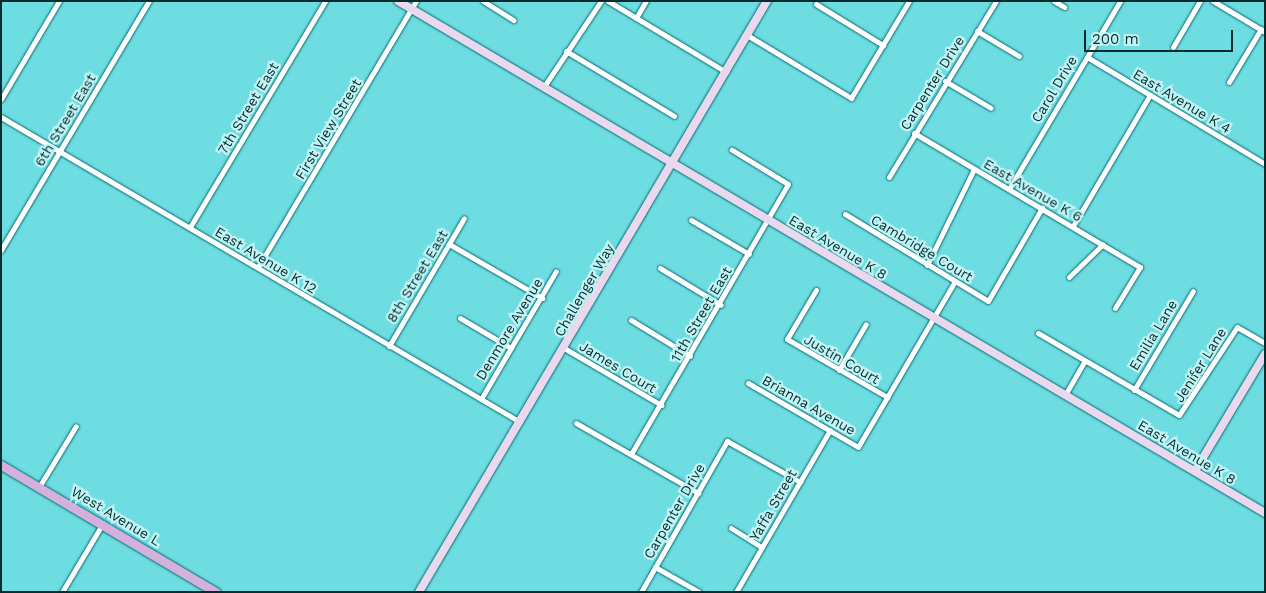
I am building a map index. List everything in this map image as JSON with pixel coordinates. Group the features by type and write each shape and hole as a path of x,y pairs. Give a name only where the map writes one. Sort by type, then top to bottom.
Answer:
{"main road":[{"name":"West Avenue L","path":"1,465 103,523 216,592"}],"street":[{"path":"1,99 59,1"},
{"name":"6th Street East","path":"1,250 149,1"},
{"name":"7th Street East","path":"190,227 325,1"},
{"name":"East Avenue K 8","path":"398,1 545,85 933,318 1265,513"},
{"name":"First View Street","path":"258,267 413,10 416,1"},
{"path":"483,1 513,20"},
{"path":"545,85 601,1"},
{"path":"608,1 726,72"},
{"path":"636,18 646,1"},
{"name":"Challenger Way","path":"419,591 674,162 767,1"},
{"path":"747,35 851,98 908,1"},
{"name":"Carpenter Drive","path":"889,177 945,81 996,1"},
{"path":"1054,1 1064,7"},
{"name":"Carol Drive","path":"1009,189 1120,1"},
{"path":"1173,47 1200,1"},
{"path":"1213,1 1263,31 1229,82"},
{"path":"816,4 883,45"},
{"path":"977,31 1019,56"},
{"path":"566,51 674,116"},
{"name":"East Avenue K 4","path":"1087,57 1265,164"},
{"path":"945,81 991,108"},
{"path":"1073,226 1150,95"},
{"name":"East Avenue K 12","path":"1,117 60,149 389,346 520,422"},
{"name":"East Avenue K 6","path":"914,133 1140,267 1115,308"},
{"name":"11th Street East","path":"631,454 721,305 788,184 732,150"},
{"path":"927,264 974,169"},
{"name":"Cambridge Court","path":"845,214 988,300 1042,208"},
{"name":"8th Street East","path":"389,346 464,218"},
{"path":"691,220 749,254"},
{"path":"449,244 542,298"},
{"path":"1069,277 1104,244"},
{"path":"660,268 721,305"},
{"name":"Denmore Avenue","path":"481,399 542,298 556,271"},
{"path":"887,398 955,281"},
{"name":"Justin Court","path":"816,290 787,339 887,398"},
{"name":"Emilia Lane","path":"1134,390 1192,291"},
{"path":"460,318 511,348"},
{"path":"631,320 690,356"},
{"path":"839,370 866,324"},
{"name":"Jenifer Lane","path":"1134,390 1179,415 1237,327 1265,343"},
{"path":"1038,333 1134,390"},
{"name":"James Court","path":"564,348 661,405"},
{"path":"1195,471 1265,354"},
{"path":"1065,395 1085,361"},
{"name":"Brianna Avenue","path":"748,383 858,447 887,398"},
{"path":"576,423 698,492"},
{"path":"39,487 76,426"},
{"name":"Yaffa Street","path":"736,592 830,430"},
{"name":"Carpenter Drive","path":"641,592 727,441 800,482"},
{"path":"62,592 103,523"},
{"path":"731,528 762,547"},
{"path":"655,567 699,592"}]}
